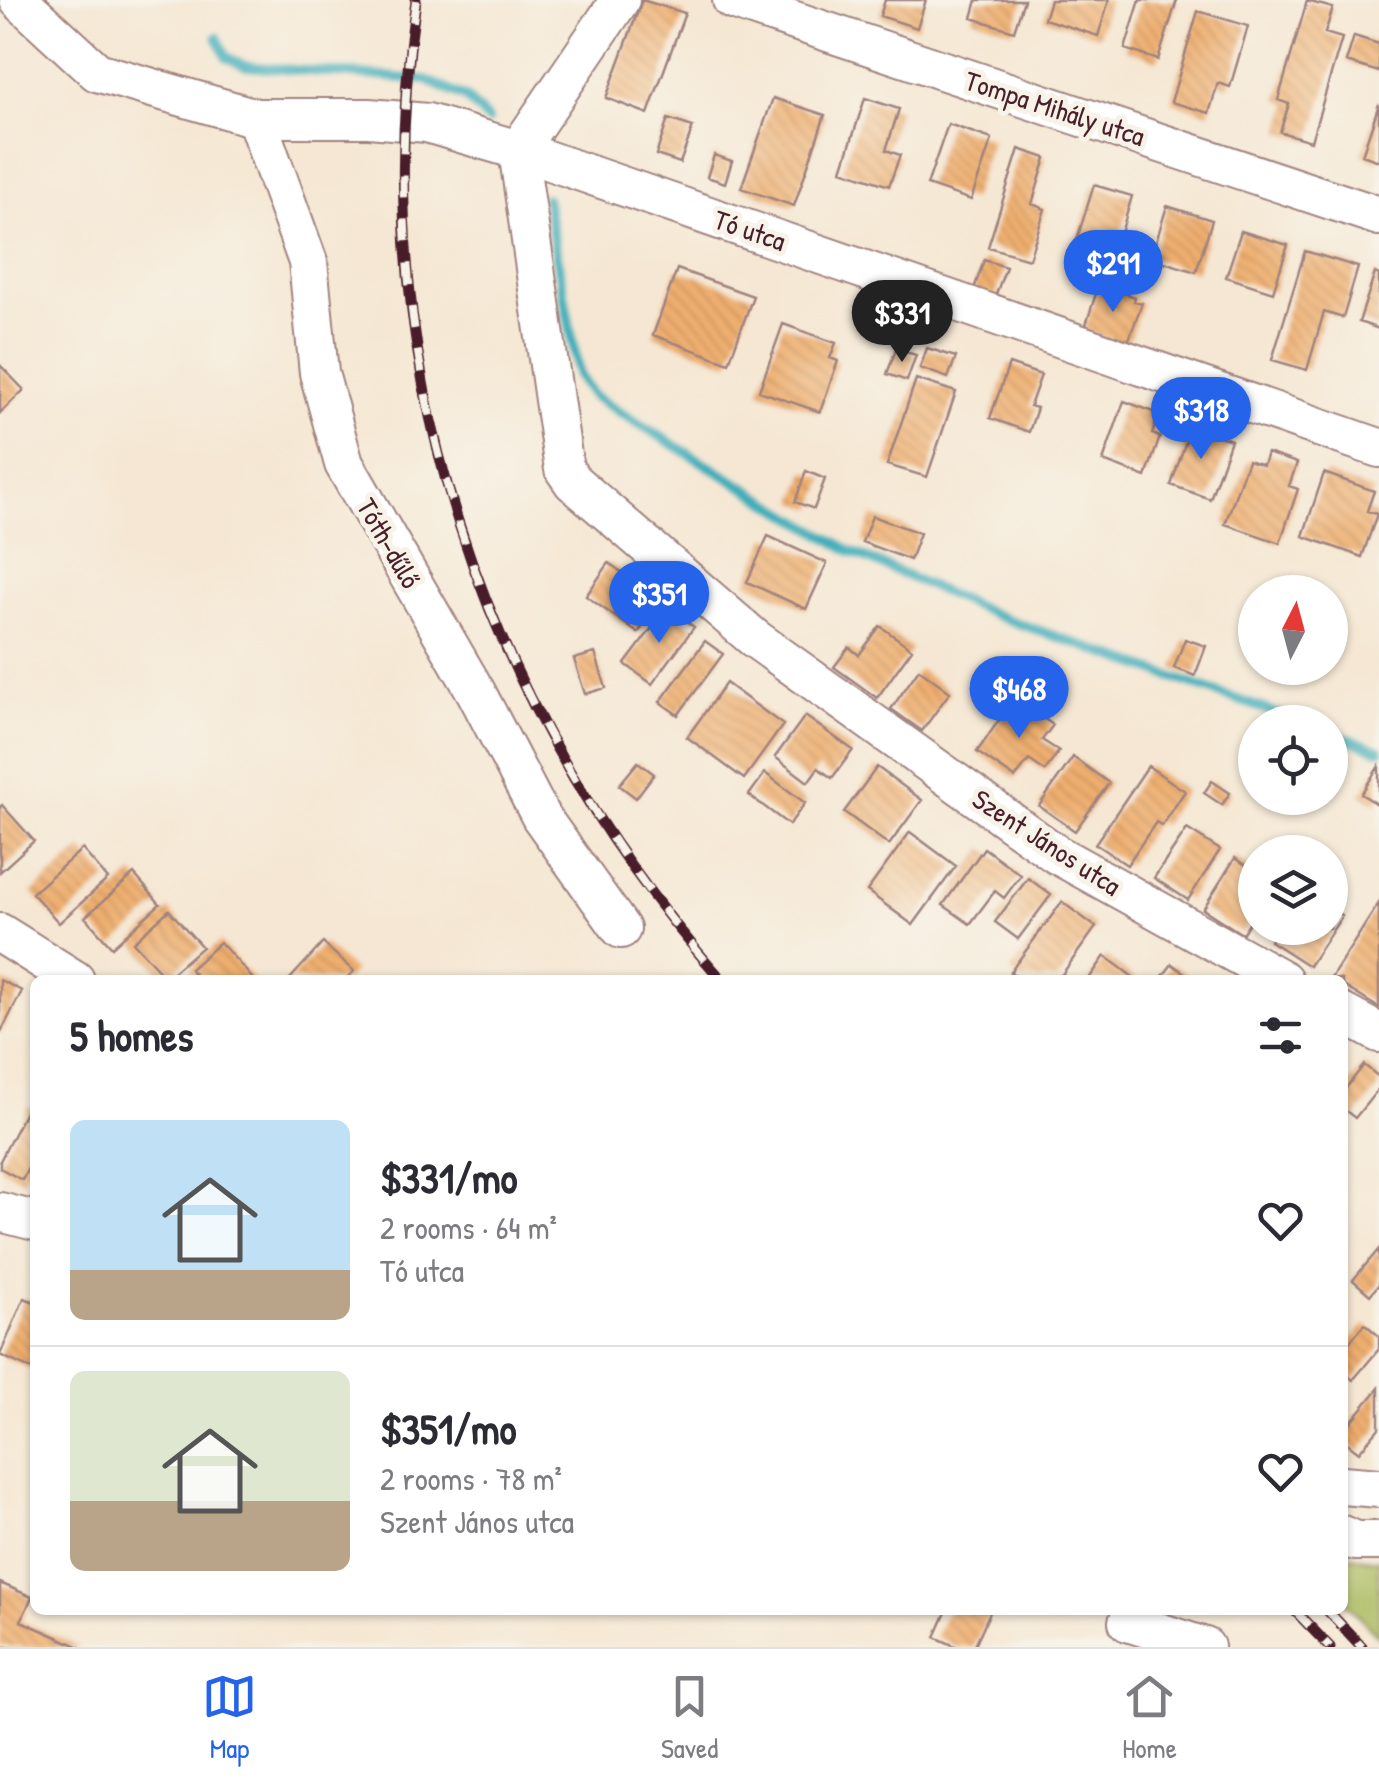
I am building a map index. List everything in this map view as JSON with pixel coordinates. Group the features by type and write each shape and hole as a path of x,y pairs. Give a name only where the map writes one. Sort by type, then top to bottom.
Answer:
{"street":[{"name":"Tó utca","path":"20,0 97,72 256,118 369,118 427,123 518,150 1379,448"},
{"path":"518,150 620,0"},
{"name":"Tompa Mihály utca","path":"732,0 1379,216"},
{"name":"Tóth-dűlő","path":"256,118 308,262 319,372 344,464 476,692 541,817 622,929"},
{"name":"Szent János utca","path":"518,150 564,469 573,482 754,638 1056,854 1273,975"},
{"path":"0,934 67,975"},
{"path":"1348,1016 1379,1033"},
{"path":"0,1212 30,1220"},
{"path":"1348,1486 1379,1488"},
{"path":"1348,1538 1379,1541"},
{"path":"1125,1626 1205,1647"}],"green space":[{"path":"1348,1556 1379,1560 1379,1637 1348,1604"}],"building":[{"path":"642,0 685,13 648,114 606,98"},
{"path":"885,0 926,0 917,28 880,16"},
{"path":"977,0 1024,0 1014,31 972,18"},
{"path":"1050,0 1109,0 1098,36 1044,19"},
{"path":"1140,0 1177,0 1158,60 1125,49"},
{"path":"1307,1 1333,8 1325,33 1342,38 1311,141 1280,132 1289,104 1278,100"},
{"path":"1198,11 1248,26 1230,87 1218,83 1209,113 1171,102"},
{"path":"1354,36 1379,44 1379,72 1346,62"},
{"path":"773,98 825,115 794,206 741,188"},
{"path":"865,98 899,109 886,150 900,155 889,186 842,170"},
{"path":"1379,104 1379,161 1362,155"},
{"path":"668,119 693,127 680,163 656,155"},
{"path":"948,124 992,139 971,200 927,185"},
{"path":"1019,149 1046,158 1032,204 1045,209 1029,259 988,247"},
{"path":"714,155 732,161 725,183 707,177"},
{"path":"1094,185 1132,196 1111,267 1072,255"},
{"path":"1167,206 1212,220 1196,272 1151,258"},
{"path":"1241,231 1288,245 1273,292 1226,277"},
{"path":"1305,251 1358,267 1343,318 1324,312 1307,370 1272,360"},
{"path":"984,260 1006,267 995,297 974,289"},
{"path":"677,269 753,296 729,363 653,335"},
{"path":"1375,273 1379,275 1379,329 1359,322"},
{"path":"1099,284 1142,303 1127,345 1084,331"},
{"path":"783,324 836,343 830,358 838,361 820,412 759,391"},
{"path":"927,348 956,357 948,378 920,368"},
{"path":"896,349 916,355 907,381 887,374"},
{"path":"1009,364 1041,375 1030,406 1037,408 1029,432 990,418"},
{"path":"0,365 24,390 0,413"},
{"path":"916,379 956,392 927,477 887,465"},
{"path":"1124,401 1159,414 1152,434 1160,437 1146,477 1103,461"},
{"path":"1191,426 1231,440 1210,499 1171,485"},
{"path":"1267,453 1297,463 1289,486 1298,489 1280,543 1225,524 1248,460 1263,465"},
{"path":"806,471 825,479 814,509 795,502"},
{"path":"1324,473 1374,491 1367,511 1377,514 1362,557 1303,536"},
{"path":"872,516 920,533 910,560 862,542"},
{"path":"768,536 827,563 806,609 747,582"},
{"path":"609,563 661,601 638,633 586,596"},
{"path":"667,608 694,627 652,684 625,664"},
{"path":"880,626 912,649 877,698 834,667 849,647 859,655"},
{"path":"1185,639 1206,646 1195,676 1174,668"},
{"path":"705,641 723,654 678,715 660,702"},
{"path":"595,653 606,688 585,694 574,659"},
{"path":"919,669 950,692 922,731 891,709"},
{"path":"726,683 783,725 744,779 687,737"},
{"path":"1014,698 1053,725 1042,740 1059,751 1045,771 1029,760 1015,778 977,752"},
{"path":"805,716 853,750 832,778 818,768 808,782 775,757"},
{"path":"1073,757 1109,783 1075,831 1039,806"},
{"path":"638,762 654,774 636,798 619,785"},
{"path":"1148,766 1185,791 1162,826 1156,822 1127,865 1095,844"},
{"path":"1379,766 1379,805 1361,794"},
{"path":"877,767 922,800 889,845 844,812"},
{"path":"765,773 805,803 789,825 749,795"},
{"path":"1212,781 1230,793 1222,805 1204,793"},
{"path":"0,807 34,841 0,872"},
{"path":"1187,829 1220,850 1188,900 1154,878"},
{"path":"910,832 956,866 913,925 867,891"},
{"path":"984,848 1021,875 1004,898 995,891 970,924 943,905"},
{"path":"82,849 108,879 59,923 32,893"},
{"path":"1235,858 1238,860 1238,931 1203,909"},
{"path":"134,874 160,904 112,947 85,917"},
{"path":"1028,878 1051,895 1018,939 995,922"},
{"path":"1062,902 1096,927 1062,975 1010,972"},
{"path":"1379,903 1379,1008 1348,989 1348,975 1333,975"},
{"path":"169,910 202,947 169,975 163,975 133,942"},
{"path":"220,942 250,975 195,975 190,969"},
{"path":"323,943 354,971 350,975 294,975"},
{"path":"1276,945 1323,945 1309,966"},
{"path":"1105,956 1130,975 1092,975"},
{"path":"1172,964 1187,975 1164,975"},
{"path":"0,980 22,991 0,1034"},
{"path":"1364,1065 1379,1077 1379,1088 1355,1118 1348,1113 1348,1085"},
{"path":"30,1107 30,1165 22,1180 0,1168 0,1161"},
{"path":"1379,1249 1379,1284 1370,1295 1353,1280"},
{"path":"24,1298 30,1300 30,1369 0,1355"},
{"path":"1365,1324 1379,1336 1379,1349 1353,1380 1348,1376 1348,1344"},
{"path":"1379,1388 1379,1428 1359,1452 1348,1444 1348,1426"},
{"path":"0,1583 30,1596 21,1621 80,1647 0,1647"},
{"path":"945,1615 989,1615 974,1647 957,1647 935,1637"}],"waterway":[{"path":"217,37 227,57 245,66 426,80 466,98 488,120"},
{"path":"546,198 579,376 593,396 850,551 1000,617 1252,705"},
{"path":"1348,739 1379,750"}],"railway":[{"path":"416,0 404,135 408,268 426,398 459,524 506,647 565,764 638,875 718,975"},
{"path":"1299,1615 1330,1647"},
{"path":"1332,1615 1362,1647"}]}
